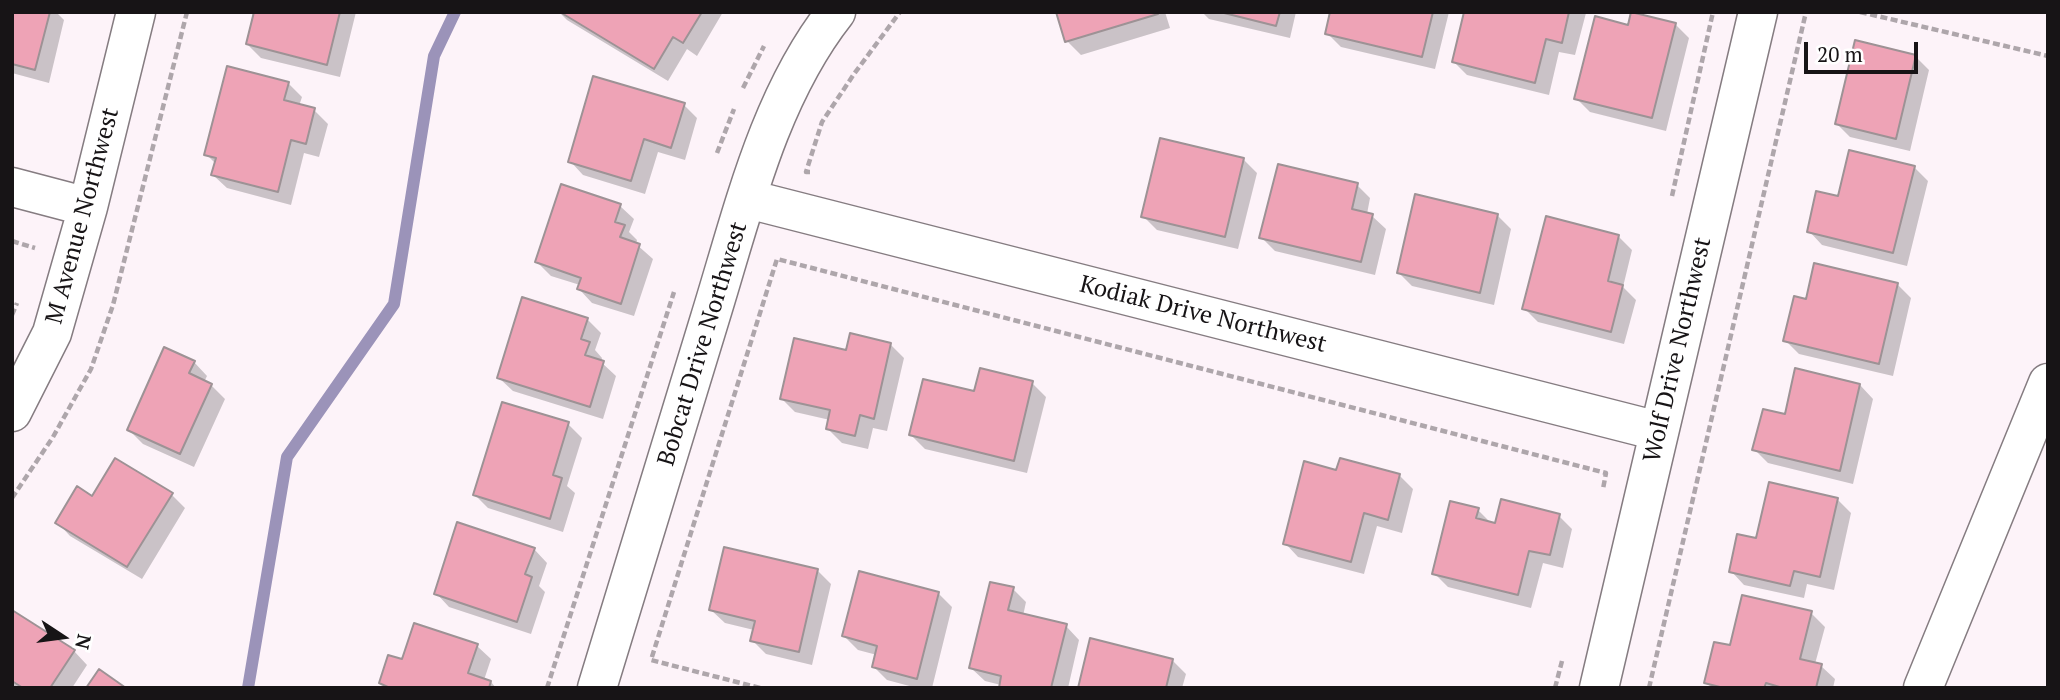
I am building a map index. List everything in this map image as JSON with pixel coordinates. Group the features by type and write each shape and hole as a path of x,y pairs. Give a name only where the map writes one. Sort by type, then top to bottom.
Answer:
{"street":[{"name":"M Avenue Northwest","path":"12,412 52,333 88,207 136,12"},
{"name":"Bobcat Drive Northwest","path":"597,688 748,199 779,108 814,40 836,12"},
{"name":"Wolf Drive Northwest","path":"1599,688 1758,12"},
{"path":"12,187 88,207"},
{"name":"Kodiak Drive Northwest","path":"748,199 1658,431"},
{"path":"1923,688 2048,383"}],"path":[{"path":"820,175 806,172 822,122 900,12"},
{"path":"1671,200 1713,12"},
{"path":"1649,688 1806,12"},
{"path":"1860,12 2048,56"},
{"path":"12,241 36,247 32,260"},
{"path":"761,688 651,660 777,259 1606,473 1600,500"},
{"path":"12,315 19,299"},
{"path":"1555,688 1566,648"}],"building":[{"path":"12,12 50,12 35,70 12,64"},
{"path":"254,12 340,12 327,65 246,44"},
{"path":"560,12 702,12 683,43 673,37 654,69"},
{"path":"1056,12 1157,12 1158,14 1065,42"},
{"path":"1220,12 1280,12 1276,26"},
{"path":"1330,12 1433,12 1422,57 1325,34"},
{"path":"1464,12 1569,12 1562,43 1546,39 1535,83 1452,62"},
{"path":"1631,12 1676,23 1652,118 1574,99 1595,16 1628,25"},
{"path":"1855,40 1916,55 1896,139 1835,124"},
{"path":"227,66 289,82 284,100 315,108 306,144 291,140 278,192 211,175 216,158 204,155"},
{"path":"593,76 685,103 671,148 644,139 631,181 568,162"},
{"path":"1160,138 1244,158 1225,237 1141,217"},
{"path":"1849,150 1915,166 1893,253 1807,232 1816,191 1838,196"},
{"path":"1278,164 1358,183 1352,209 1373,214 1361,262 1259,238"},
{"path":"561,184 621,204 615,222 625,225 620,237 640,244 621,304 577,289 581,278 535,262"},
{"path":"1415,194 1498,214 1480,293 1397,273"},
{"path":"1546,216 1619,235 1608,281 1623,285 1611,332 1522,309"},
{"path":"1814,263 1898,283 1879,364 1783,341 1794,296 1806,299"},
{"path":"522,297 588,318 581,339 590,342 585,355 604,361 590,407 497,378"},
{"path":"850,333 891,343 874,419 860,415 855,436 826,429 830,410 780,399 794,338 846,350"},
{"path":"164,347 195,361 189,373 212,384 180,454 127,430"},
{"path":"980,368 1033,381 1014,461 909,435 923,379 974,391"},
{"path":"1795,368 1860,384 1840,471 1752,450 1763,409 1785,414"},
{"path":"502,402 569,422 553,475 562,478 550,519 473,495"},
{"path":"115,458 173,493 127,567 55,523 77,486 92,496"},
{"path":"1340,458 1400,474 1388,520 1364,513 1351,562 1283,544 1304,461 1336,470"},
{"path":"1769,482 1838,498 1820,577 1794,571 1790,586 1729,572 1737,534 1756,538"},
{"path":"1501,499 1560,514 1550,555 1529,551 1518,595 1432,574 1450,501 1479,508 1476,518 1495,523"},
{"path":"457,522 535,548 525,574 532,577 517,622 434,594"},
{"path":"724,547 818,569 799,652 750,641 755,621 709,610"},
{"path":"859,571 939,592 917,679 872,667 877,646 842,636"},
{"path":"990,582 1014,587 1008,610 1067,624 1051,688 999,688 1001,676 969,668"},
{"path":"1742,595 1812,611 1800,659 1822,664 1816,688 1783,688 1766,683 1764,688 1724,688 1704,683 1714,642 1730,645"},
{"path":"12,610 75,650 50,688 23,688 12,681"},
{"path":"414,623 478,644 468,673 491,681 489,688 390,688 379,683 388,655 402,659"},
{"path":"1090,638 1173,659 1166,688 1078,688"},
{"path":"99,669 126,688 86,688"}],"waterway":[{"path":"248,688 287,457 394,304 434,56 455,12"}]}
